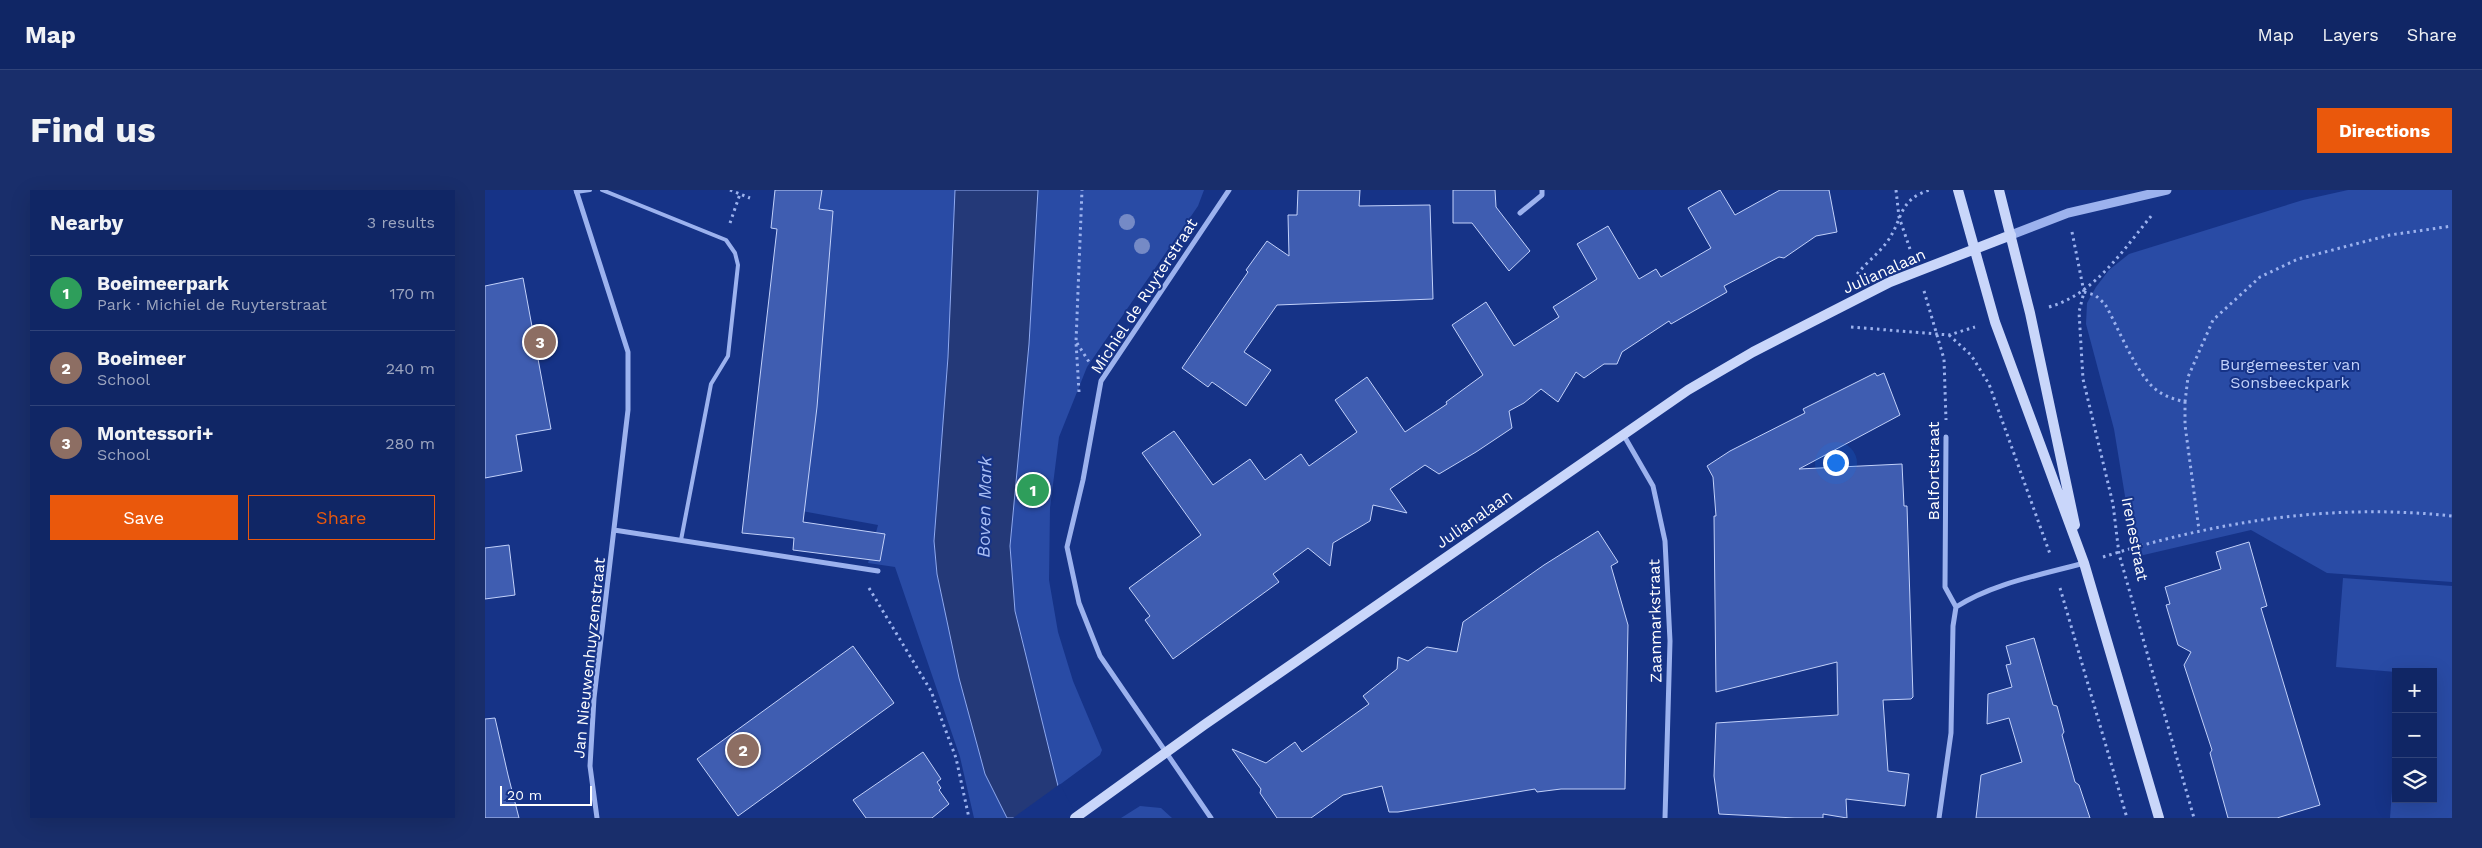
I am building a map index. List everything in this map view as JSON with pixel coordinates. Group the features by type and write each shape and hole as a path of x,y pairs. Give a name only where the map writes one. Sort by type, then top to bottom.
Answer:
{"main road":[{"path":"1958,190 1995,322 2084,563 2159,818"},
{"path":"1999,190 2030,313 2084,563"},
{"name":"Julianalaan","path":"1075,818 1166,752 1623,433 1696,386 1849,302 1890,282 2011,235"}],"street":[{"name":"Michiel de Ruyterstraat","path":"1211,818 1100,656 1079,603 1067,547 1083,480 1101,381 1229,190"},
{"path":"1519,213 1542,195 1542,190"},
{"path":"2011,235 2067,213 2167,190"},
{"name":"Jan Nieuwenhuyzenstraat","path":"576,191 628,352 628,410 594,698 590,766 596,818"},
{"name":"Zaanmarkstraat","path":"1623,433 1653,486 1665,542 1670,641 1665,818"},
{"name":"Balfortstraat","path":"1946,437 1945,587 1956,607"},
{"path":"614,530 877,571"},
{"path":"1939,818 1951,733 1953,626 1956,607 1973,596 2084,563"}],"lane":[{"name":"Jan Nieuwenhuyzenstraat","path":"576,191 590,190"},
{"path":"602,190 726,240 735,253 737,265 727,356 711,384 681,540"}],"path":[{"path":"730,190 750,198"},
{"path":"1082,190 1076,342 1101,381"},
{"path":"1896,190 1899,217 1912,197 1930,190"},
{"path":"732,216 739,194"},
{"path":"2067,213 2084,292"},
{"path":"2084,292 2123,251 2153,213"},
{"path":"2199,530 2185,425 2185,402 2188,377 2213,320 2260,276 2298,259 2390,235 2452,226"},
{"path":"2084,292 2095,295 2105,304 2143,375 2154,388 2168,397 2185,402"},
{"name":"Irenestraat","path":"2084,292 2079,312 2083,379 2113,504 2119,552 2194,818"},
{"name":"Balfortstraat","path":"1846,326 1938,333 1944,359 1946,437"},
{"path":"2119,552 2199,530 2246,521 2328,512 2351,511 2452,516"},
{"path":"858,568 931,691 956,758 969,818"}],"green space":[{"path":"821,190 955,190 948,357 934,541 937,574 959,678 985,774 1007,818 974,818 960,757 895,567 868,563 878,525 791,509"},
{"path":"1038,190 1204,190 1198,206 1087,367 1059,437 1050,508 1049,580 1058,632 1073,681 1102,750 1100,755 1058,786 1015,610 1010,546 1029,344"},
{"name":"Burgemeester van Sonsbeeckpark","path":"2348,190 2452,190 2452,582 2327,573 2251,530 2135,557 2114,429 2086,324 2087,303 2096,287 2109,270 2129,254 2303,200"},
{"path":"2343,578 2452,586 2452,818 2390,818 2392,791 2392,803 2437,803 2437,668 2392,668 2392,672 2336,667"},
{"path":"1140,806 1161,808 1172,818 1121,818"}],"water":[{"name":"Boven Mark","path":"955,190 1038,190 1029,344 1010,546 1015,611 1058,786 1076,818 1007,818 985,774 959,678 937,574 934,541 948,357"}],"pier":[{"path":"1060,784 1078,818 1013,818"}],"building":[{"path":"775,190 822,190 819,209 833,211 817,407 803,522 885,534 880,561 793,550 794,538 742,533 777,229 771,228"},
{"path":"1298,190 1360,190 1359,206 1430,205 1433,299 1277,305 1244,352 1271,370 1246,406 1212,382 1208,387 1182,368 1267,241 1289,256 1288,215 1297,215"},
{"path":"1453,190 1495,190 1496,207 1530,251 1509,271 1472,223 1453,223"},
{"path":"1720,190 1735,215 1780,190 1829,190 1837,232 1816,236 1784,258 1779,257 1724,286 1727,292 1671,324 1669,321 1622,352 1617,364 1604,364 1584,378 1576,372 1558,402 1541,389 1524,403 1509,411 1512,428 1476,452 1439,474 1425,465 1390,489 1407,513 1373,505 1370,521 1333,543 1330,566 1308,548 1273,574 1279,582 1173,659 1145,620 1150,616 1129,588 1201,535 1142,453 1174,431 1213,485 1250,459 1265,480 1301,454 1309,466 1357,432 1335,400 1367,377 1405,432 1447,404 1446,402 1483,375 1452,325 1486,302 1514,346 1559,317 1553,307 1597,279 1577,244 1608,226 1639,279 1656,269 1661,277 1711,248 1688,208"},
{"path":"523,278 551,429 516,435 522,471 485,478 485,286"},
{"path":"1875,373 1877,376 1884,373 1900,415 1799,469 1902,464 1904,506 1907,506 1913,697 1911,699 1883,700 1888,771 1909,774 1905,806 1846,799 1847,818 1823,814 1823,818 1795,818 1719,814 1714,776 1716,723 1838,715 1837,662 1716,692 1714,516 1716,516 1713,477 1707,466 1730,451 1805,413 1803,409"},
{"path":"1598,531 1618,562 1611,566 1628,625 1625,789 1561,789 1537,792 1535,789 1389,812 1382,786 1343,795 1311,818 1277,818 1260,793 1261,789 1232,749 1266,763 1295,742 1302,752 1369,704 1363,696 1397,669 1398,657 1408,661 1427,647 1457,652 1463,622 1544,565"},
{"path":"2249,542 2267,606 2261,608 2320,805 2277,818 2228,818 2210,753 2212,750 2184,665 2191,652 2178,645 2166,605 2170,604 2165,587 2221,569 2216,552"},
{"path":"509,545 515,595 485,599 485,548"},
{"path":"2034,638 2053,705 2057,706 2064,732 2062,735 2075,782 2079,785 2090,818 1976,818 1981,775 2022,762 2009,718 1987,724 1988,694 2012,687 2006,665 2011,664 2006,646"},
{"path":"853,646 894,703 738,816 697,759"},
{"path":"495,718 519,818 485,818 485,719"},
{"path":"923,752 941,779 937,782 941,788 939,790 949,804 932,818 866,818 853,800"}],"place":[{"name":"Montessori+","path":"540,342"},
{"name":"Boeimeerpark","path":"1033,490"},
{"name":"Boeimeer","path":"743,750"}]}
